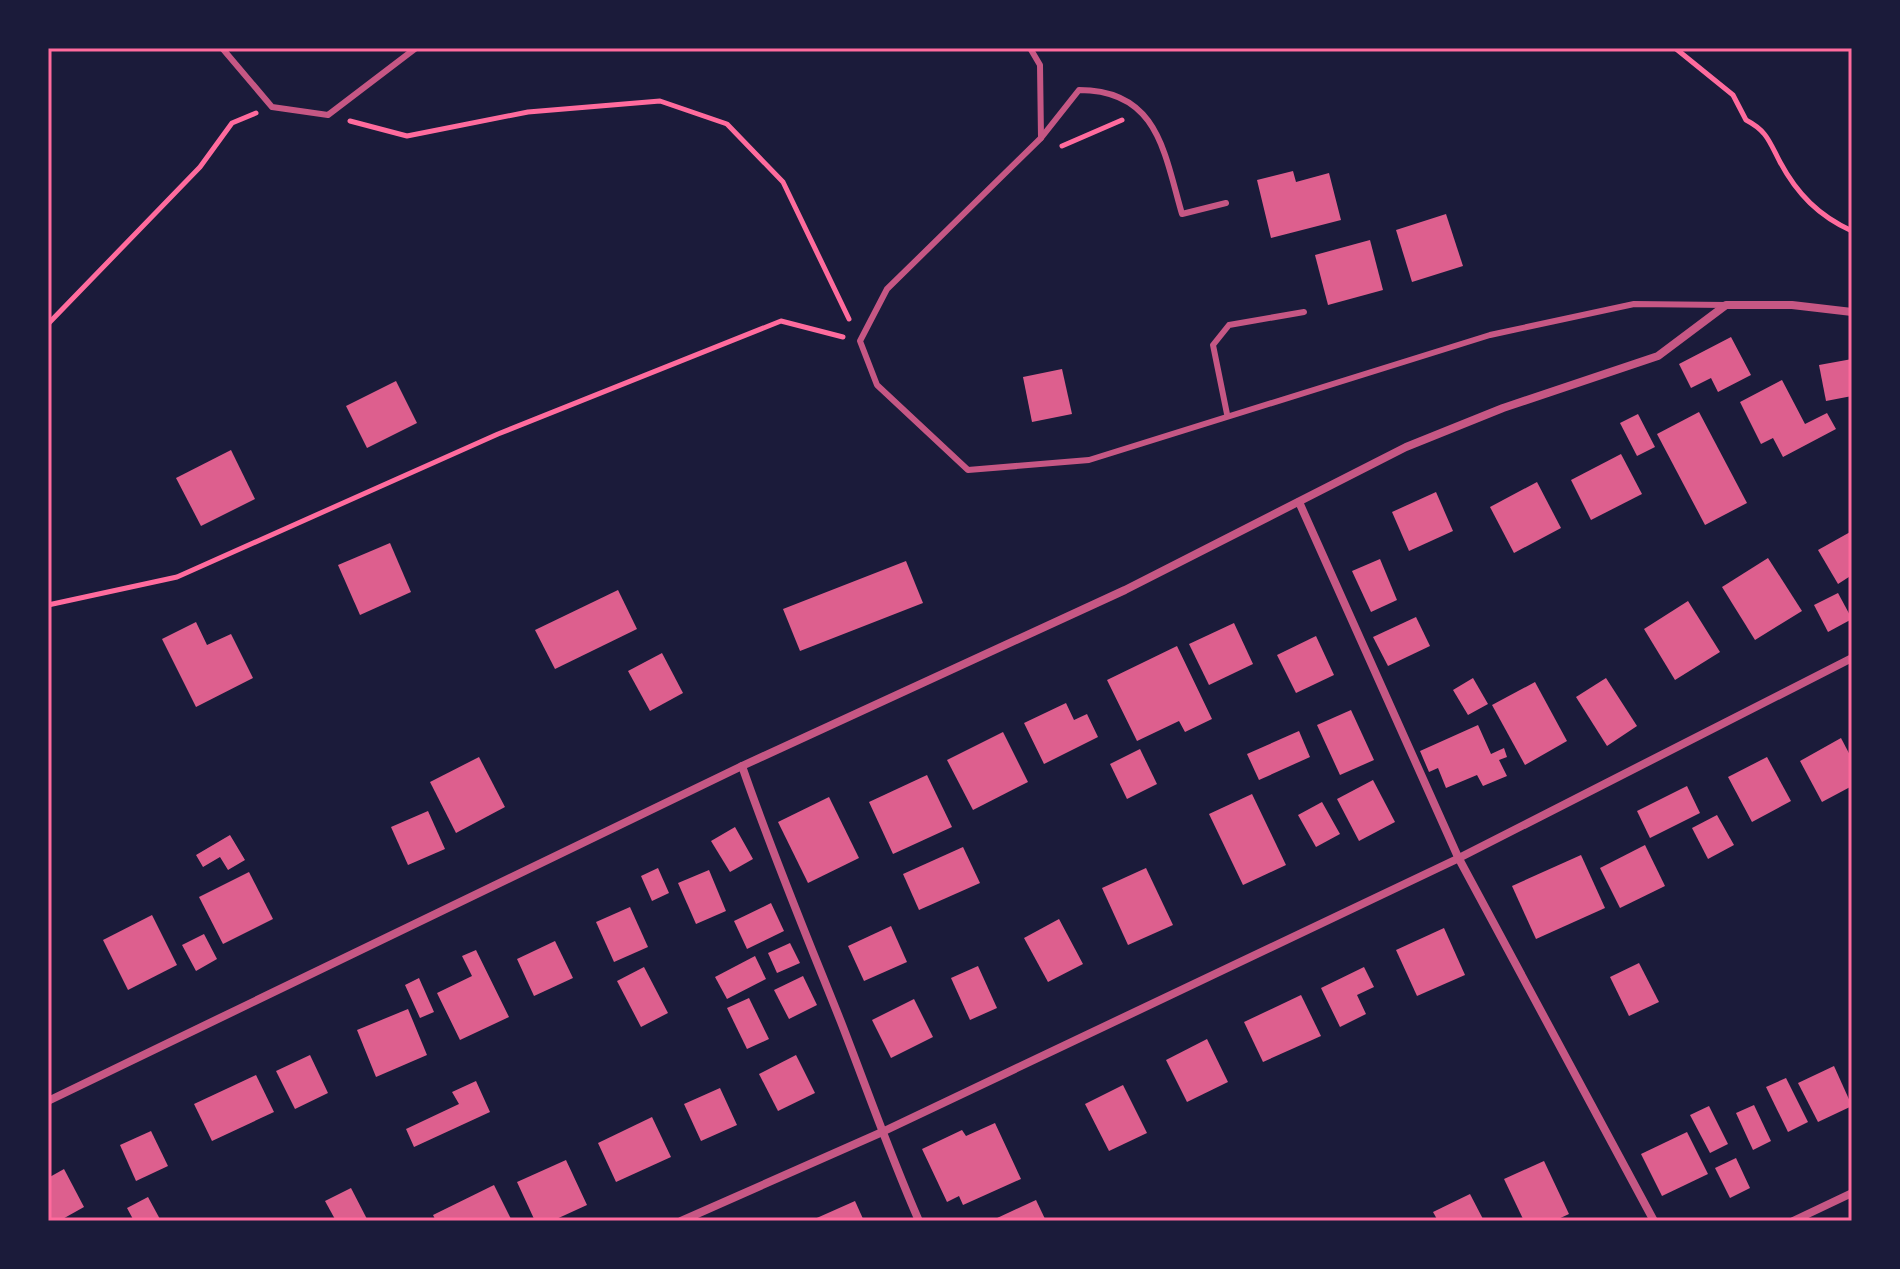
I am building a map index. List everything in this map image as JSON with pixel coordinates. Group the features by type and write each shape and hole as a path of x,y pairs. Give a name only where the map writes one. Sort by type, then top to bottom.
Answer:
{"street":[{"path":"48,1101 742,766 1125,590 1406,447 1503,408 1658,356 1726,305 1792,305 1852,312"},
{"path":"1299,502 1458,857 1654,1221"},
{"path":"681,1221 880,1133 1458,857 1852,658"},
{"path":"742,766 787,895 841,1023 880,1133 919,1221"},
{"path":"1793,1221 1852,1193"}],"lane":[{"path":"222,48 272,107 328,115 416,48"},
{"path":"1030,48 1040,65 1041,138"},
{"path":"1226,203 1182,214 1161,141 1142,111 1114,94 1079,90 1041,138 887,289 860,341 877,385 968,470 1089,460 1227,414 1348,382 1490,335 1634,304 1726,305"},
{"path":"1227,414 1213,345 1229,325 1304,312"}],"path":[{"path":"1675,48 1719,81 1741,105 1746,120 1764,130 1780,161 1811,207 1852,231"},
{"path":"328,115 407,136 528,112 660,101 727,124 783,182 860,341"},
{"path":"48,324 200,167 232,123 272,107"},
{"path":"1056,148 1142,111"},
{"path":"48,605 177,577 498,434 781,321 860,341"}],"building":[{"path":"1293,171 1296,182 1329,173 1341,220 1271,238 1257,180"},
{"path":"1446,214 1463,266 1412,282 1396,230"},
{"path":"1370,240 1383,290 1328,305 1315,255"},
{"path":"1731,337 1751,375 1718,392 1711,378 1691,388 1679,364"},
{"path":"1852,359 1852,396 1826,401 1819,365"},
{"path":"1062,369 1072,414 1032,422 1023,377"},
{"path":"1782,380 1805,424 1827,413 1836,429 1783,457 1773,438 1761,444 1740,402"},
{"path":"396,381 417,423 367,448 346,406"},
{"path":"1699,412 1747,503 1705,525 1657,434"},
{"path":"1638,414 1655,447 1637,456 1620,423"},
{"path":"231,450 255,499 201,526 176,478"},
{"path":"1621,454 1642,494 1591,520 1571,480"},
{"path":"1537,482 1561,528 1514,553 1490,507"},
{"path":"1436,492 1453,531 1409,551 1392,512"},
{"path":"1852,531 1852,575 1838,584 1818,550"},
{"path":"390,543 411,592 360,615 338,565"},
{"path":"1768,558 1802,611 1755,640 1722,587"},
{"path":"1380,559 1397,600 1371,612 1352,571"},
{"path":"906,561 923,603 800,651 783,609"},
{"path":"618,590 637,629 555,669 535,630"},
{"path":"1838,593 1852,619 1828,632 1814,605"},
{"path":"1688,601 1720,652 1675,680 1644,629"},
{"path":"1416,617 1430,646 1388,666 1373,637"},
{"path":"196,622 207,645 231,634 253,678 196,707 162,639"},
{"path":"1234,623 1253,664 1209,685 1189,644"},
{"path":"1316,636 1334,675 1296,693 1277,655"},
{"path":"1177,646 1212,719 1185,732 1179,721 1137,741 1107,680"},
{"path":"662,653 683,693 650,711 628,671"},
{"path":"1473,678 1488,704 1468,715 1453,690"},
{"path":"1606,678 1637,726 1607,746 1576,697"},
{"path":"1535,682 1567,741 1525,765 1492,705"},
{"path":"1066,703 1074,720 1087,714 1098,737 1044,764 1024,723"},
{"path":"1351,710 1374,760 1340,775 1317,725"},
{"path":"1478,725 1491,754 1504,748 1507,757 1499,760 1507,776 1483,786 1477,775 1446,788 1438,768 1429,772 1420,751"},
{"path":"1299,731 1310,757 1259,780 1247,754"},
{"path":"1003,732 1028,782 973,810 947,760"},
{"path":"1841,738 1852,759 1852,786 1822,802 1800,761"},
{"path":"1140,749 1157,784 1127,799 1110,764"},
{"path":"479,757 505,807 456,833 430,782"},
{"path":"1767,757 1791,801 1752,822 1728,777"},
{"path":"927,775 952,827 893,854 869,802"},
{"path":"1373,780 1395,822 1359,841 1337,799"},
{"path":"1687,786 1700,813 1650,838 1637,811"},
{"path":"1252,794 1286,865 1243,885 1209,814"},
{"path":"829,797 859,858 808,883 778,822"},
{"path":"1322,802 1340,834 1316,847 1298,815"},
{"path":"428,811 445,849 408,865 391,827"},
{"path":"1717,815 1734,845 1708,859 1692,828"},
{"path":"735,827 753,859 730,872 711,841"},
{"path":"230,835 245,860 228,870 220,857 203,867 196,855"},
{"path":"1645,845 1665,886 1620,908 1600,868"},
{"path":"963,847 980,883 919,910 903,874"},
{"path":"1581,855 1605,908 1536,939 1512,886"},
{"path":"658,868 669,893 652,901 641,876"},
{"path":"1146,868 1173,925 1128,945 1102,888"},
{"path":"709,870 726,911 696,924 678,883"},
{"path":"249,872 273,919 223,944 199,897"},
{"path":"771,903 784,931 747,949 734,921"},
{"path":"630,907 648,947 614,962 596,922"},
{"path":"152,915 177,965 128,990 103,940"},
{"path":"1059,919 1083,964 1048,982 1024,938"},
{"path":"891,926 907,962 864,981 848,946"},
{"path":"1444,928 1465,975 1417,996 1396,950"},
{"path":"204,934 217,959 196,971 182,945"},
{"path":"555,941 573,978 534,996 517,959"},
{"path":"790,943 800,963 777,973 768,953"},
{"path":"476,950 509,1017 460,1040 437,993 472,976 462,956"},
{"path":"755,956 766,979 727,999 715,977"},
{"path":"1639,963 1659,1002 1629,1016 1610,977"},
{"path":"978,966 997,1008 970,1020 951,978"},
{"path":"644,967 668,1013 641,1027 617,981"},
{"path":"1364,967 1374,987 1357,995 1366,1014 1340,1027 1321,988"},
{"path":"803,976 817,1005 789,1019 774,990"},
{"path":"419,978 434,1012 420,1018 405,985"},
{"path":"1301,995 1321,1036 1263,1062 1244,1022"},
{"path":"749,998 769,1039 747,1049 727,1008"},
{"path":"914,999 933,1037 891,1058 872,1020"},
{"path":"408,1009 427,1055 376,1077 357,1030"},
{"path":"1207,1039 1228,1082 1187,1102 1166,1060"},
{"path":"310,1055 328,1093 295,1109 276,1071"},
{"path":"796,1055 815,1093 778,1111 759,1074"},
{"path":"1834,1066 1852,1106 1818,1122 1798,1083"},
{"path":"256,1075 274,1112 212,1141 194,1104"},
{"path":"1786,1078 1808,1122 1788,1132 1766,1087"},
{"path":"476,1081 490,1112 414,1147 406,1129 459,1104 452,1092"},
{"path":"1123,1085 1147,1133 1109,1151 1085,1104"},
{"path":"720,1088 737,1125 701,1141 684,1104"},
{"path":"1754,1105 1771,1141 1753,1150 1736,1113"},
{"path":"1709,1106 1728,1144 1710,1153 1690,1115"},
{"path":"652,1117 671,1157 616,1182 598,1143"},
{"path":"995,1123 1021,1179 963,1205 959,1196 947,1202 922,1149 962,1130 966,1136"},
{"path":"151,1131 168,1166 136,1181 120,1145"},
{"path":"1687,1132 1708,1174 1662,1196 1641,1154"},
{"path":"1736,1158 1750,1188 1730,1198 1715,1168"},
{"path":"566,1160 587,1205 552,1221 535,1221 517,1182"},
{"path":"1544,1161 1569,1214 1554,1221 1524,1221 1504,1179"},
{"path":"64,1169 84,1207 59,1221 50,1221 48,1178"},
{"path":"494,1185 512,1221 436,1221 433,1215"},
{"path":"351,1188 368,1221 336,1221 325,1201"},
{"path":"1470,1194 1484,1221 1438,1221 1433,1212"},
{"path":"148,1197 161,1221 134,1221 127,1208"},
{"path":"1036,1200 1046,1221 995,1219"},
{"path":"855,1201 864,1221 810,1221"}]}
